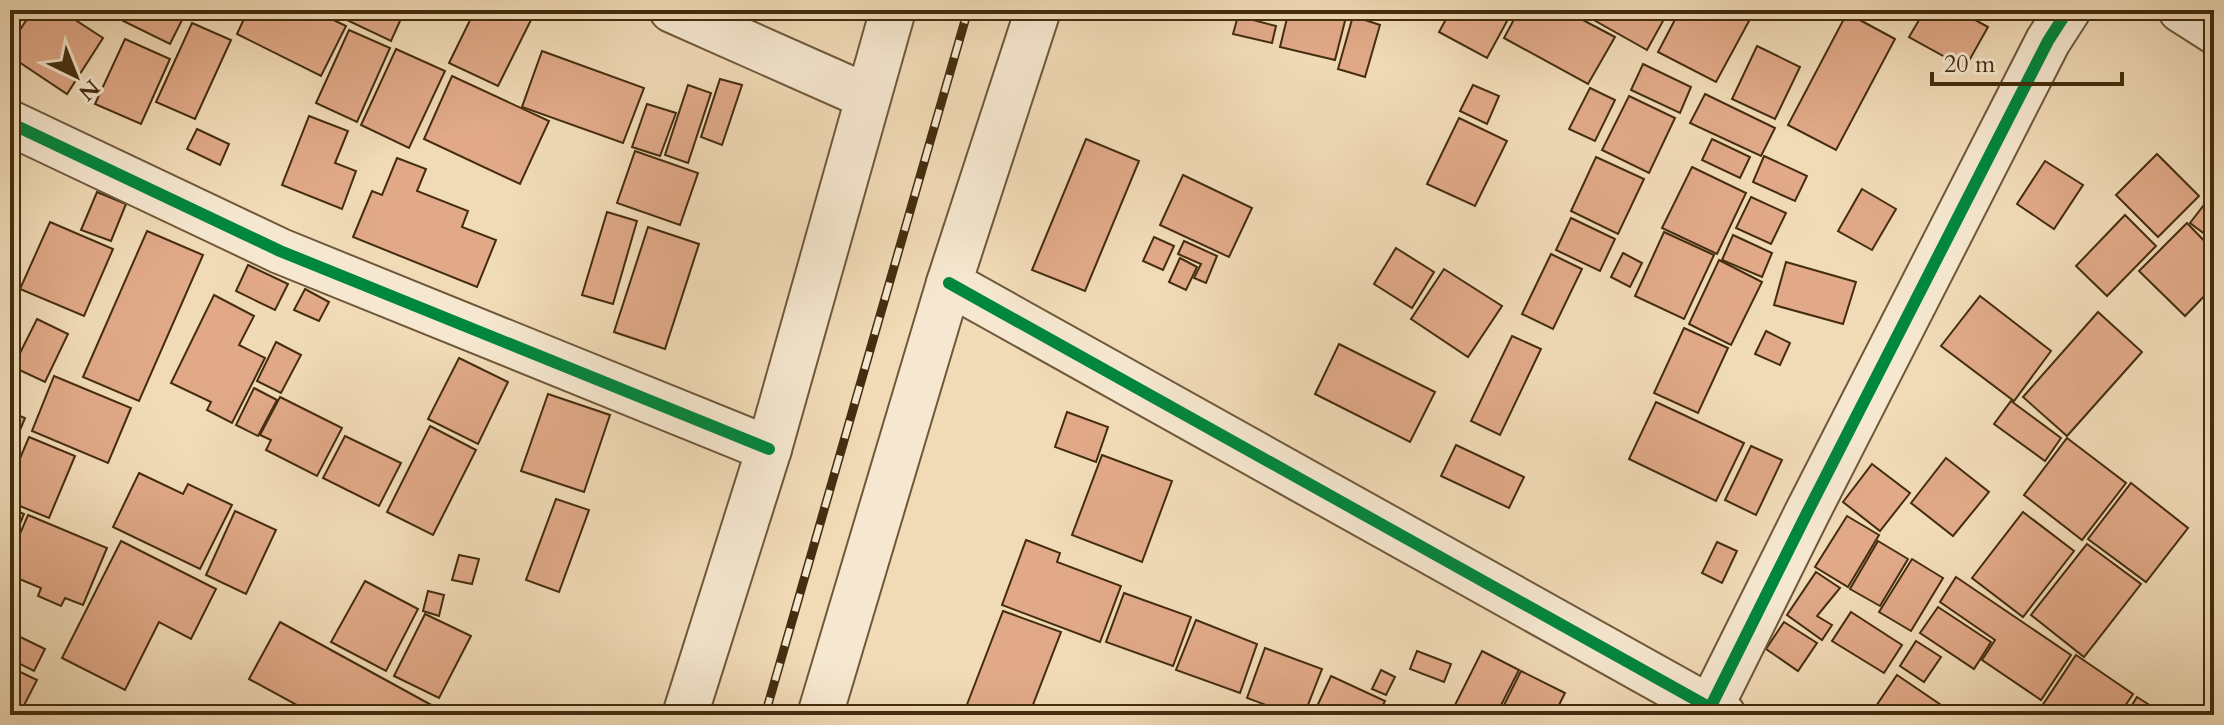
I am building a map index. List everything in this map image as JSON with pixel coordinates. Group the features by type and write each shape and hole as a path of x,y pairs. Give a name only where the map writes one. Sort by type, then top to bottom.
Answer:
{"street":[{"path":"672,10 868,97"},
{"path":"685,715 769,449 893,10"},
{"path":"820,715 949,283 1038,10"},
{"path":"949,283 1716,712 1814,499 2048,41 2068,10"},
{"path":"2181,10 2214,31"},
{"path":"10,123 280,251 769,449"}],"building":[{"path":"33,10 60,10 103,38 67,94 10,56 10,45"},
{"path":"101,10 187,10 170,44"},
{"path":"248,10 313,10 346,26 321,76 237,34"},
{"path":"331,10 405,10 391,41"},
{"path":"475,10 536,10 498,86 449,63"},
{"path":"1289,10 1319,10 1346,17 1335,60 1280,47"},
{"path":"1451,10 1513,10 1487,58 1439,32"},
{"path":"1519,10 1564,10 1615,37 1588,84 1504,38"},
{"path":"1576,10 1669,10 1647,50"},
{"path":"1680,10 1755,10 1716,82 1658,52"},
{"path":"1925,10 1957,10 1988,27 1965,68 1909,37"},
{"path":"1847,13 1895,39 1836,150 1788,125"},
{"path":"1238,16 1276,26 1272,43 1233,34"},
{"path":"1353,16 1380,25 1365,77 1338,69"},
{"path":"192,23 231,40 195,119 156,102"},
{"path":"349,30 390,48 357,122 316,103"},
{"path":"125,39 170,59 141,124 95,104"},
{"path":"1757,46 1800,67 1775,119 1732,99"},
{"path":"396,49 445,71 409,148 361,125"},
{"path":"542,51 644,88 623,143 522,107"},
{"path":"1643,64 1691,87 1680,113 1631,90"},
{"path":"452,76 549,121 520,184 424,139"},
{"path":"720,79 742,85 722,145 701,137"},
{"path":"688,85 711,93 688,163 665,155"},
{"path":"1473,85 1499,96 1487,124 1460,111"},
{"path":"1590,88 1615,100 1595,141 1569,129"},
{"path":"1705,94 1775,128 1761,156 1690,123"},
{"path":"1629,96 1675,118 1649,173 1602,150"},
{"path":"647,104 676,113 660,156 632,147"},
{"path":"309,116 348,131 335,163 356,171 342,209 282,185"},
{"path":"1459,118 1507,141 1475,206 1427,184"},
{"path":"197,129 229,144 220,165 187,149"},
{"path":"1086,139 1139,161 1085,291 1032,270"},
{"path":"1712,139 1750,157 1740,178 1702,160"},
{"path":"635,151 698,173 680,225 617,203"},
{"path":"2157,154 2199,196 2158,237 2116,195"},
{"path":"1764,156 1807,176 1795,201 1753,182"},
{"path":"1596,157 1644,179 1618,234 1571,211"},
{"path":"397,158 426,169 417,191 468,211 462,227 496,240 477,287 353,237 372,191 382,195"},
{"path":"2045,161 2083,185 2054,229 2017,204"},
{"path":"1692,167 1746,193 1717,254 1662,228"},
{"path":"1183,175 1252,208 1229,257 1160,225"},
{"path":"1862,189 1896,209 1872,250 1838,231"},
{"path":"97,192 126,204 111,241 81,230"},
{"path":"2214,192 2214,241 2190,223"},
{"path":"1751,197 1786,213 1771,244 1736,228"},
{"path":"607,212 637,221 613,304 582,295"},
{"path":"2125,215 2156,246 2107,296 2076,266"},
{"path":"1571,218 1615,239 1600,271 1556,250"},
{"path":"50,222 113,249 84,316 20,289"},
{"path":"2187,223 2214,251 2214,286 2185,316 2139,271"},
{"path":"648,227 699,244 665,349 614,332"},
{"path":"147,231 203,255 139,401 83,377"},
{"path":"1664,232 1714,255 1684,319 1635,296"},
{"path":"1733,235 1772,253 1762,277 1722,260"},
{"path":"1154,237 1174,246 1163,270 1143,261"},
{"path":"1184,241 1217,256 1206,283 1194,278 1201,264 1178,254"},
{"path":"1396,248 1434,272 1412,308 1374,284"},
{"path":"1623,253 1642,263 1630,287 1611,277"},
{"path":"1551,254 1582,269 1553,329 1522,314"},
{"path":"1180,258 1197,267 1186,290 1169,282"},
{"path":"1719,260 1762,282 1731,345 1689,324"},
{"path":"1786,262 1856,282 1843,324 1774,305"},
{"path":"248,265 288,284 275,310 236,291"},
{"path":"1444,269 1502,306 1468,357 1411,319"},
{"path":"305,289 329,302 319,321 294,310"},
{"path":"214,295 254,316 239,345 265,358 232,423 207,410 211,402 171,383"},
{"path":"1980,296 2051,351 2014,401 1941,346"},
{"path":"2098,312 2142,352 2067,436 2023,397"},
{"path":"37,319 68,334 45,382 13,367"},
{"path":"1684,328 1728,348 1698,413 1654,393"},
{"path":"1766,331 1790,343 1780,365 1755,354"},
{"path":"1512,336 1541,349 1500,435 1471,421"},
{"path":"276,342 301,355 281,393 257,381"},
{"path":"1339,344 1435,392 1410,442 1315,394"},
{"path":"459,358 508,382 478,444 428,419"},
{"path":"54,376 131,408 108,463 32,431"},
{"path":"254,388 277,400 258,436 236,425"},
{"path":"548,394 610,415 584,492 521,471"},
{"path":"280,397 342,428 317,476 266,450 271,440 260,435"},
{"path":"2011,401 2061,438 2045,461 1994,424"},
{"path":"1656,402 1744,443 1716,501 1629,459"},
{"path":"10,412 25,418 16,440 10,438"},
{"path":"1067,412 1108,427 1096,462 1055,447"},
{"path":"430,426 476,450 433,535 387,512"},
{"path":"345,436 401,463 379,506 323,478"},
{"path":"29,437 75,456 49,518 10,502 10,482"},
{"path":"2067,438 2126,483 2082,540 2024,495"},
{"path":"1456,445 1524,477 1509,508 1441,476"},
{"path":"1751,446 1782,460 1756,515 1725,500"},
{"path":"1102,455 1172,481 1142,562 1072,535"},
{"path":"1946,458 1989,492 1953,536 1911,503"},
{"path":"1872,464 1910,493 1880,531 1843,502"},
{"path":"139,473 183,494 188,484 232,505 200,569 113,527"},
{"path":"2131,483 2188,528 2146,582 2088,539"},
{"path":"556,499 589,510 559,592 526,580"},
{"path":"10,508 24,514 10,548"},
{"path":"235,511 276,530 246,594 206,575"},
{"path":"2023,512 2074,551 2023,617 1972,578"},
{"path":"28,515 107,548 83,605 65,598 61,606 38,596 41,588 10,575 10,557"},
{"path":"1847,516 1879,535 1848,587 1815,567"},
{"path":"1026,540 1060,553 1057,562 1121,586 1100,642 1002,605"},
{"path":"121,541 216,589 191,639 159,622 125,690 62,658"},
{"path":"1878,541 1908,559 1880,606 1850,589"},
{"path":"1717,542 1737,551 1722,583 1702,573"},
{"path":"2087,544 2141,584 2084,657 2031,615"},
{"path":"459,555 479,559 472,584 452,580"},
{"path":"1912,559 1943,578 1911,631 1879,612"},
{"path":"1816,572 1840,588 1817,616 1832,625 1822,640 1787,615"},
{"path":"1956,577 2071,655 2041,700 1982,660 1995,640 1940,602"},
{"path":"365,581 418,609 386,671 331,642"},
{"path":"428,591 444,595 439,616 423,611"},
{"path":"1124,593 1191,617 1173,666 1106,642"},
{"path":"1938,607 1991,642 1974,669 1920,633"},
{"path":"1003,611 1061,632 1029,715 963,715"},
{"path":"1851,612 1902,645 1884,673 1832,641"},
{"path":"425,614 471,636 439,698 394,676"},
{"path":"1196,620 1257,644 1240,693 1176,670"},
{"path":"280,622 435,707 431,715 315,715 249,679"},
{"path":"1784,622 1817,643 1798,671 1766,649"},
{"path":"10,632 45,649 34,671 10,659"},
{"path":"1916,641 1941,657 1924,682 1900,666"},
{"path":"1265,648 1322,669 1304,715 1293,715 1247,698"},
{"path":"1417,651 1451,664 1444,682 1410,669"},
{"path":"1482,651 1519,670 1496,715 1450,715"},
{"path":"2076,655 2133,694 2119,715 2056,715 2042,706"},
{"path":"10,667 37,680 19,715 10,715"},
{"path":"1381,670 1395,677 1386,695 1372,689"},
{"path":"1521,671 1565,693 1554,715 1499,715"},
{"path":"1897,675 1944,707 1938,715 1870,715"},
{"path":"1331,676 1385,701 1378,715 1313,715"},
{"path":"2137,697 2165,715 2126,715"}],"railway":[{"path":"765,715 968,10"}],"cycle path":[{"path":"1710,708 2048,41 2068,10"},
{"path":"10,123 280,251 769,449"},
{"path":"949,283 1723,715"}]}
